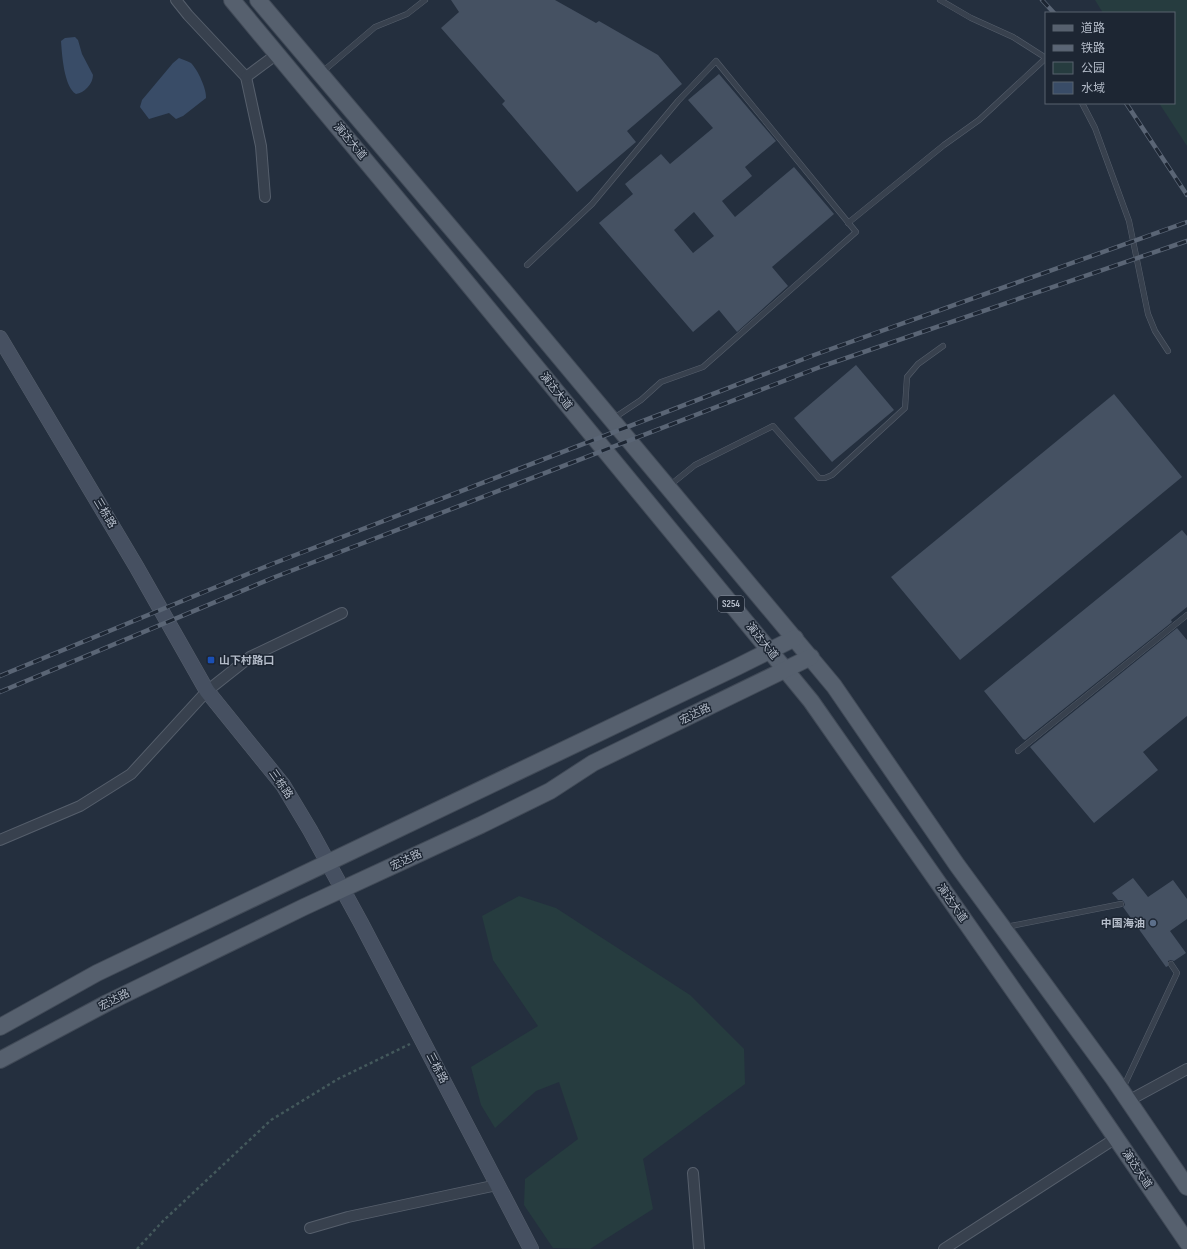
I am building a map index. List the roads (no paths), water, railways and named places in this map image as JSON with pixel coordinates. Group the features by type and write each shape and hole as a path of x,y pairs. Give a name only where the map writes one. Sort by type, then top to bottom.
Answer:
{"main road":[{"name":"演达大道","path":"232,0 811,701 1187,1242"},
{"name":"演达大道","path":"258,0 834,686 957,865 1125,1096 1187,1187"},
{"name":"三栋路","path":"0,338 136,566 207,691 283,785 342,890 531,1249"},
{"path":"0,1027 97,973 795,638"},
{"name":"宏达路","path":"0,1060 107,1003 304,907 481,825 550,791 593,763 810,657"}],"street":[{"path":"176,0 188,15 246,77 261,146 265,197"},
{"path":"246,77 277,54"},
{"path":"0,840 80,806 131,774 207,691 250,657 342,613"},
{"path":"1125,1096 1187,1069"},
{"path":"944,1249 1116,1138"},
{"path":"693,1173 699,1249"},
{"path":"310,1228 348,1217 497,1185"}],"lane":[{"path":"321,74 376,27 407,14 425,0"},
{"path":"940,0 971,18 1013,37 1045,57"},
{"path":"848,223 944,145 978,120 1045,59"},
{"path":"527,265 592,204 678,101 716,61 856,232 703,367 661,382 641,400 612,420"},
{"path":"1083,104 1095,128 1129,221 1148,314 1154,331 1168,351"},
{"path":"668,487 694,466 773,426 819,478 825,478 832,475 905,408 907,377 918,364 943,346"},
{"path":"1018,751 1187,615"},
{"path":"1003,928 1121,904"},
{"path":"1125,1096 1177,973 1170,964"}],"water":[{"path":"75,37 78,40 82,54 93,75 88,88 76,94 72,90 66,78 61,41 65,38"},
{"path":"179,58 190,62 194,66 204,85 206,98 183,116 176,119 169,113 149,119 140,107 142,100"}],"railway":[{"path":"1042,0 1053,12"},
{"path":"1127,104 1187,195"},
{"path":"0,676 272,564 814,355 1187,222"},
{"path":"0,692 275,577 820,367 1187,241"}],"place":[{"name":"山下村路口","path":"211,660"},
{"name":"中国海油","path":"1153,923"}]}
